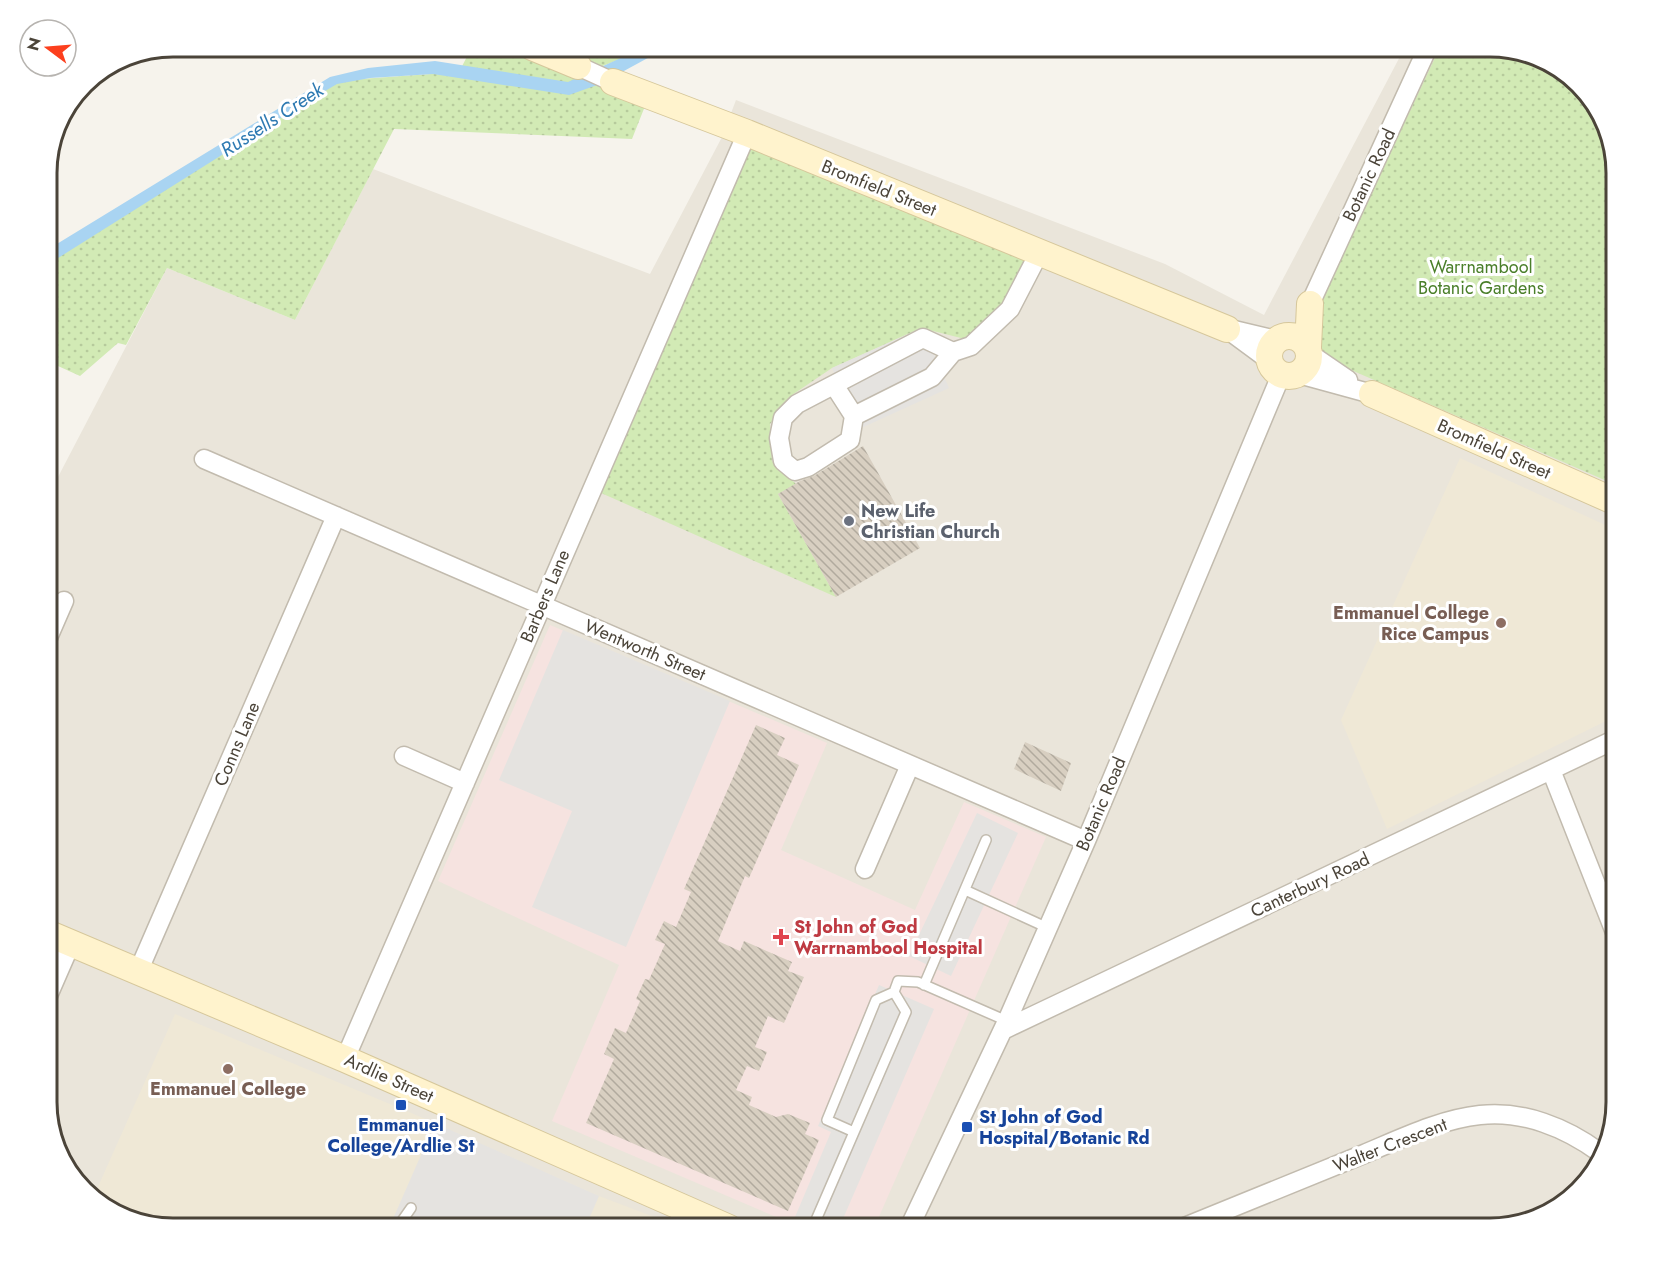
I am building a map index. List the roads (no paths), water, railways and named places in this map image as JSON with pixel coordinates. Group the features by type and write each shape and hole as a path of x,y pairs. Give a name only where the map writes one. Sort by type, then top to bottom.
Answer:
{"street":[{"name":"Bromfield Street","path":"557,57 613,82 747,133 1290,355 1372,394 1606,497"},
{"name":"Botanic Road","path":"914,1218 1048,928 1310,304 1423,57"},
{"name":"Barbers Lane","path":"345,1059 747,133"},
{"path":"854,416 932,377 953,352 971,346 1010,309 1039,253"},
{"path":"834,385 854,416 850,440 808,467 795,471 783,461 779,438 783,418 797,404 923,338 953,352"},
{"name":"Wentworth Street","path":"204,459 1086,841"},
{"name":"Conns Lane","path":"138,972 336,516"},
{"path":"57,617 64,601"},
{"name":"Canterbury Road","path":"1005,1025 1606,744"},
{"path":"404,756 465,783"},
{"path":"865,869 910,765"},
{"path":"1551,770 1606,908"},
{"name":"Ardlie Street","path":"57,937 345,1059 706,1218"},
{"path":"57,975 71,943"},
{"name":"Walter Crescent","path":"1207,1218 1432,1126 1480,1115 1514,1116 1548,1124 1596,1149"}],"lane":[{"path":"924,986 986,840"},
{"path":"965,890 1048,928"},
{"path":"854,1132 827,1120 876,1000 894,992 898,981 918,982 1005,1025"},
{"path":"817,1218 906,1012 894,992"},
{"path":"404,1218 411,1208"}],"water":[{"name":"Russells Creek","path":"623,57 650,57 600,84 569,95 433,74 370,78 337,84 57,259 57,244 330,77 368,68 435,61 568,82"}],"place":[{"name":"New Life Christian Church","path":"849,521"},
{"name":"Emmanuel College Rice Campus","path":"1501,623"},
{"name":"St John of God Warrnambool Hospital","path":"781,937"},
{"name":"Emmanuel College","path":"228,1069"},
{"name":"Emmanuel College/Ardlie St","path":"401,1105"},
{"name":"St John of God Hospital/Botanic Rd","path":"967,1127"}],"park label":[{"name":"Warrnambool Botanic Gardens","path":"1481,277"}]}
